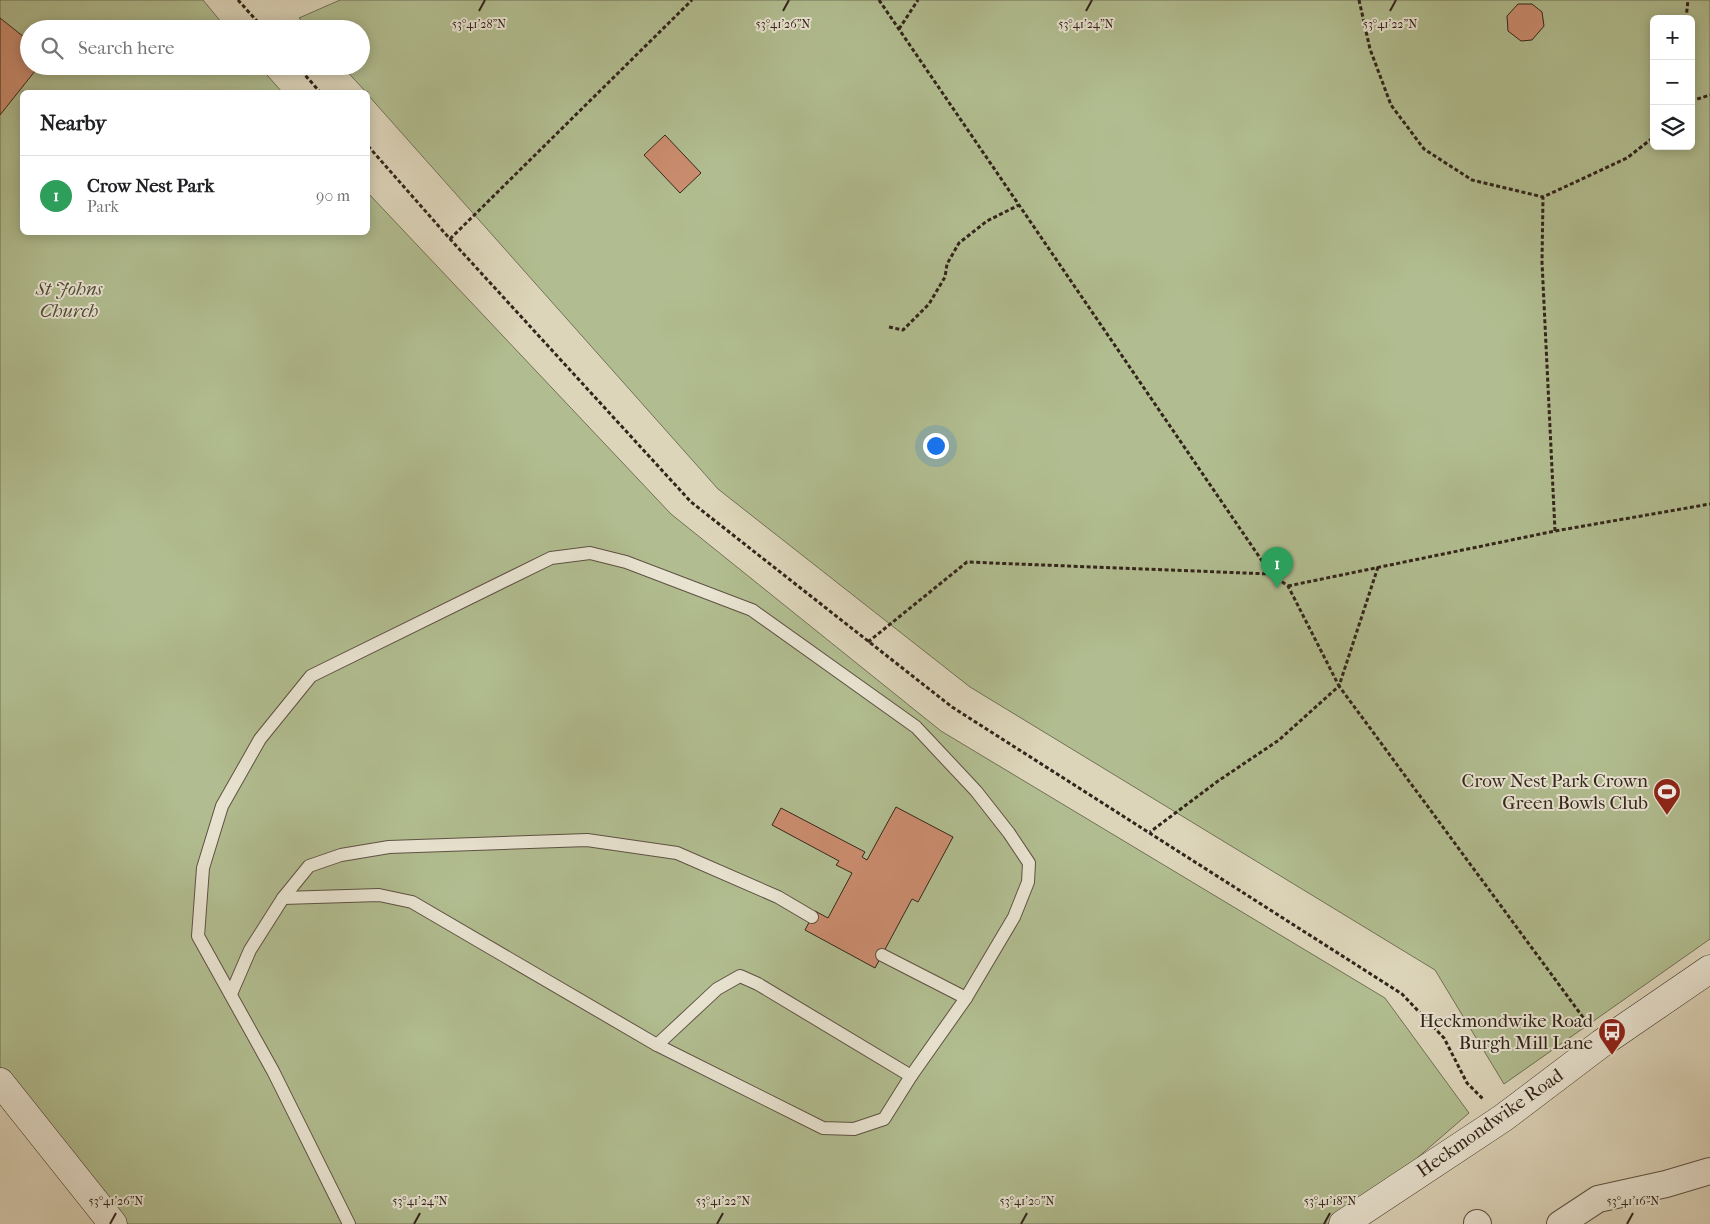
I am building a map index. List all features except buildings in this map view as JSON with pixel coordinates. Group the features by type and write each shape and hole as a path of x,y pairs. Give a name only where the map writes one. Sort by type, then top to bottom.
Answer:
{"main road":[{"name":"Heckmondwike Road","path":"1344,1224 1503,1118 1602,1043 1710,970"},
{"path":"0,1082 113,1224"}],"street":[{"path":"1560,1224 1598,1198 1666,1184 1710,1171"}],"lane":[{"path":"283,898 379,895 412,902 657,1045 823,1128 854,1129 884,1119 911,1076 966,998 1014,917 1028,882 1029,863 1010,833 976,791 916,728 752,610 626,562 590,553 551,558 311,676 260,738 222,806 203,868 198,936 273,1071 349,1224"},
{"path":"231,994 250,950 283,898 309,866 341,855 389,847 587,840 677,853 778,897 812,917"},
{"path":"882,955 966,998"},
{"path":"657,1045 717,989 740,976 758,984 911,1076"}],"path":[{"path":"238,0 256,20"},
{"path":"450,239 692,0"},
{"path":"879,0 1271,574 1288,586 1339,686 1602,1043"},
{"path":"899,29 918,0"},
{"path":"1359,0 1370,49 1391,105 1424,149 1472,180 1543,197 1627,158 1650,140"},
{"path":"1686,15 1688,0"},
{"path":"305,75 318,90"},
{"path":"1695,100 1710,95"},
{"path":"370,148 450,239 691,502 952,707 1402,994 1444,1038 1466,1083 1503,1118"},
{"path":"1543,197 1542,262 1555,531"},
{"path":"889,327 903,330 929,304 945,277 947,264 959,243 987,221 1019,205"},
{"path":"1288,586 1555,531 1710,504"},
{"path":"868,642 967,562 1271,574"},
{"path":"1150,832 1218,781 1279,740 1339,686 1378,567"}],"green space":[{"name":"St Johns Church","path":"0,0 203,0 220,20 20,20 20,75 267,75 280,90 20,90 20,235 370,235 370,195 671,514 941,731 1385,998 1469,1113 1341,1224 116,1224 0,1068"},
{"path":"340,0 1710,0 1710,939 1504,1084 1435,970 970,687 718,489 370,97 370,90 364,90 350,75 370,75 370,20 301,20 299,18"}],"place":[{"name":"Crow Nest Park","path":"1277,588"},
{"name":"Crow Nest Park Crown Green Bowls Club","path":"1667,816"},
{"name":"Heckmondwike Road Burgh Mill Lane","path":"1612,1056"}]}
